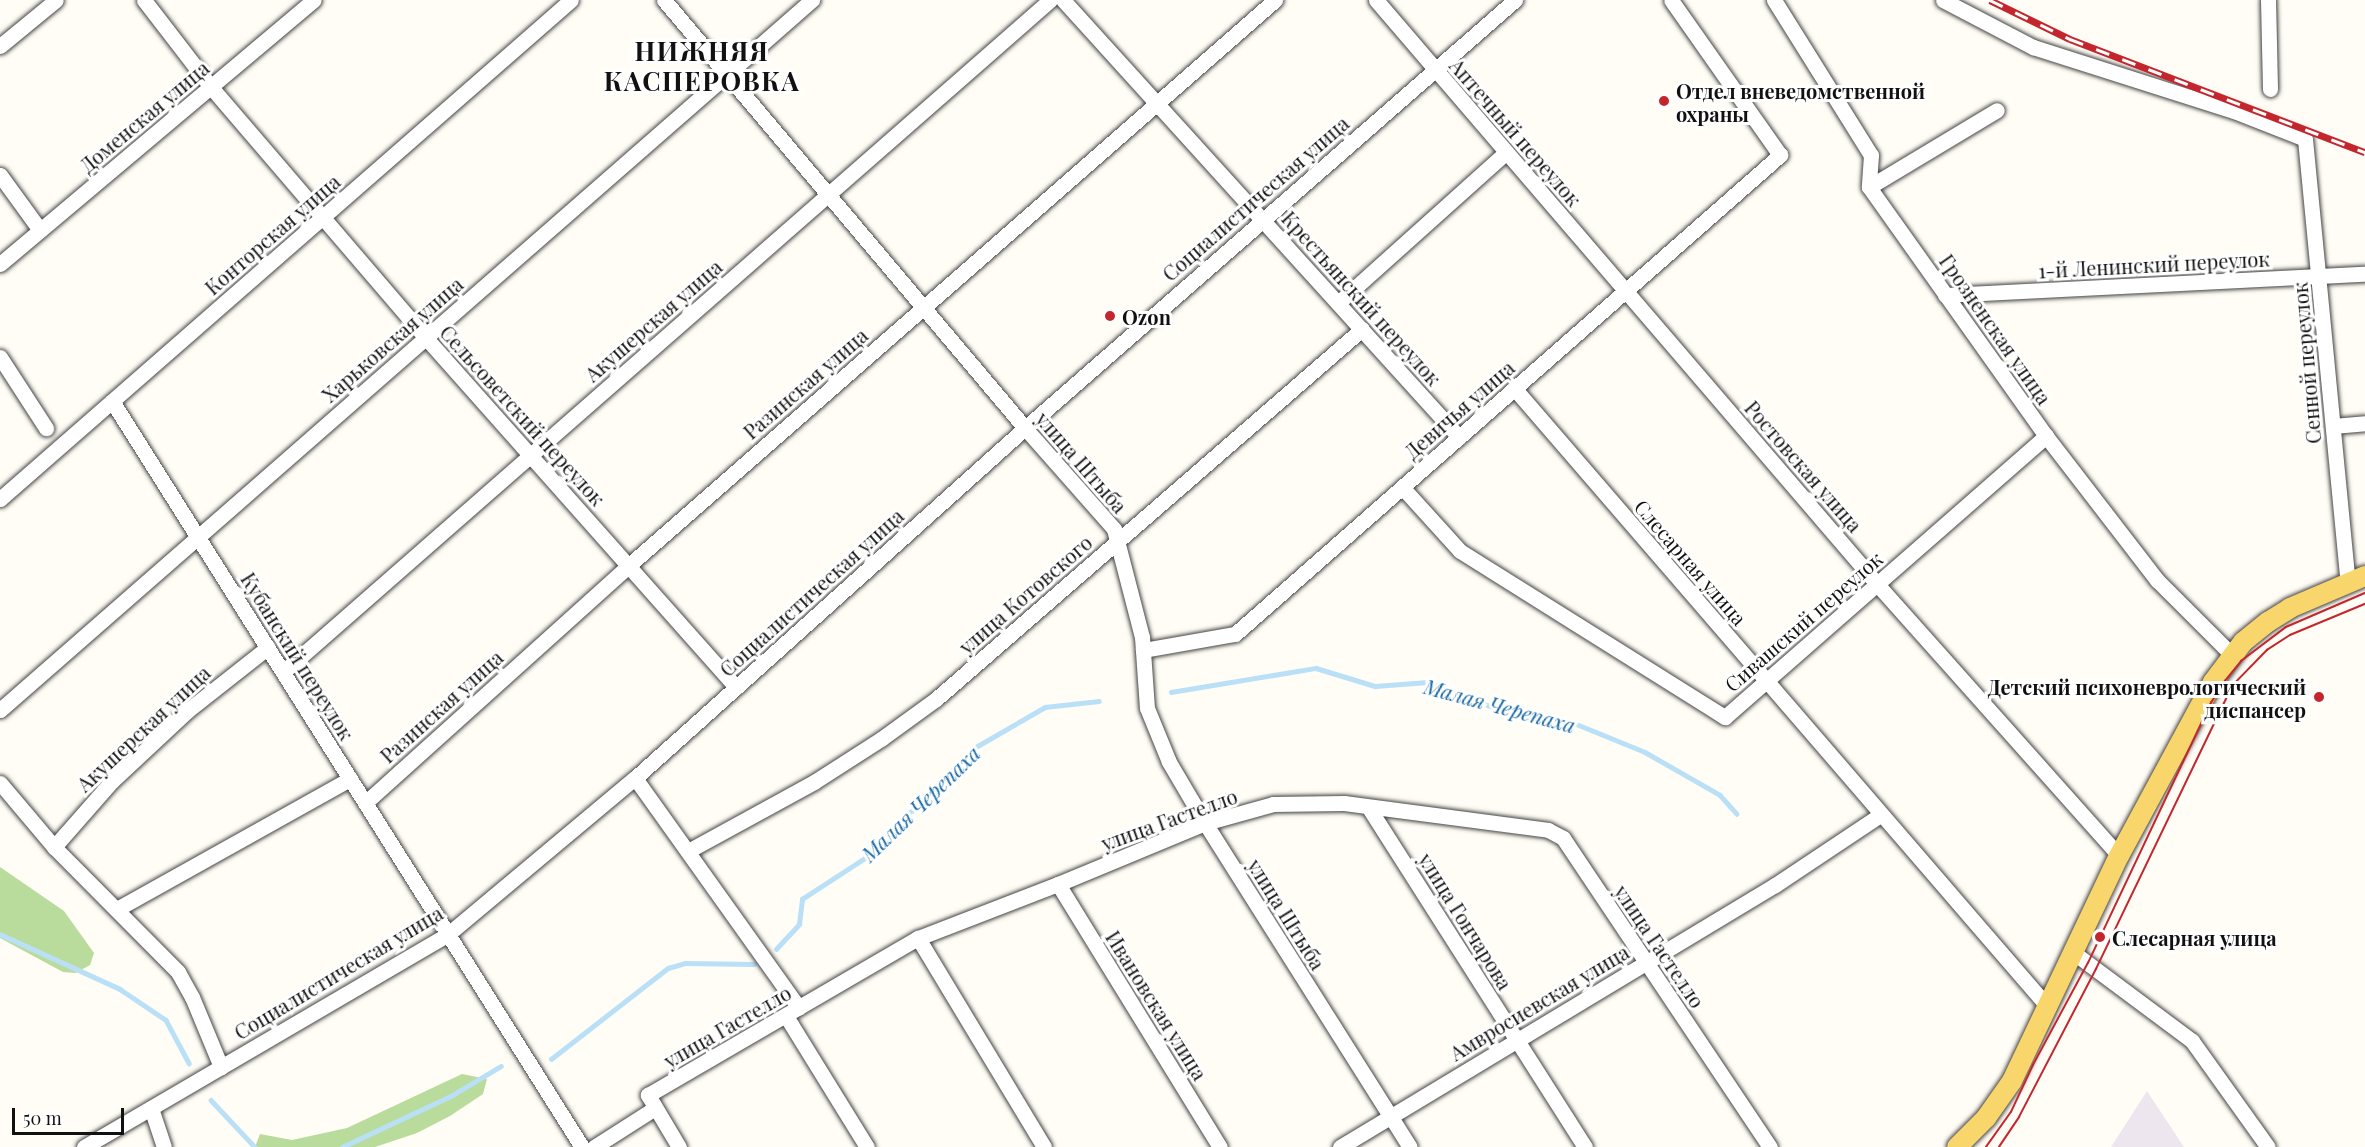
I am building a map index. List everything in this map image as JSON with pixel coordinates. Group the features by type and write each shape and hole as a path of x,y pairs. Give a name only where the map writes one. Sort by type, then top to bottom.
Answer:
{"main road":[{"path":"1957,1147 1967,1139 2001,1098 2049,1007 2119,856 2196,710 2232,655 2253,633 2290,608 2357,579"}],"street":[{"path":"0,46 56,0"},
{"name":"Сельсоветский переулок","path":"144,0 211,87 426,338 736,687"},
{"name":"Доменская улица","path":"0,264 314,0"},
{"name":"Конторская улица","path":"0,499 571,0"},
{"name":"улица Штыба","path":"664,0 1025,428 1114,529 1143,650 1147,708 1169,762 1205,823 1410,1147"},
{"name":"Харьковская улица","path":"0,710 812,0"},
{"name":"Акушерская улица","path":"283,672 1050,0"},
{"name":"Крестьянский переулок","path":"1063,0 1459,437"},
{"name":"Разинская улица","path":"365,803 628,566 1275,0"},
{"name":"Аптечный переулок","path":"1376,0 1625,291"},
{"name":"Социалистическая улица","path":"84,1147 447,935 635,778 1025,428 1515,0"},
{"name":"Девичья улица","path":"1143,650 1235,634 1780,155 1671,0"},
{"path":"1774,0 1871,155 1869,187"},
{"name":"Сенной переулок","path":"1943,0 2033,46 2234,111 2305,139 2333,426 2357,579"},
{"path":"2268,0 2270,89"},
{"path":"1869,187 1997,110"},
{"path":"1338,303 1506,152"},
{"path":"0,175 40,230"},
{"name":"Грозненская улица","path":"1869,187 2046,436 2157,580 2232,655"},
{"name":"1-й Ленинский переулок","path":"1945,295 2365,274"},
{"name":"Ростовская улица","path":"1625,291 1877,584 2119,856"},
{"name":"улица Котовского","path":"688,851 814,782 881,739 936,699 1362,329"},
{"path":"0,357 46,428"},
{"name":"Слесарная улица","path":"1514,388 1880,815 2049,1007"},
{"name":"Кубанский переулок","path":"112,401 582,1147"},
{"path":"2333,426 2365,423"},
{"name":"Сивашский переулок","path":"1402,487 1460,551 1725,717 2046,436"},
{"name":"Акушерская улица","path":"54,847 112,781 187,711 268,647"},
{"path":"635,778 688,851 793,1012 867,1147"},
{"path":"117,909 350,779"},
{"path":"0,783 54,847 178,972 192,997 220,1067"},
{"name":"улица Гастелло","path":"594,1147 652,1102 793,1012 918,938 1058,884 1205,823 1273,804 1344,803 1548,830 1563,838 1770,1147"},
{"name":"улица Гончарова","path":"1369,808 1585,1147"},
{"name":"Амвросиевская улица","path":"1340,1147 1775,885 1880,815"},
{"name":"Ивановская улица","path":"1058,884 1220,1147"},
{"path":"918,938 1044,1147"},
{"path":"2074,953 2192,1041 2268,1147"},
{"path":"652,1102 680,1147"},
{"path":"151,1108 164,1147"}],"shaded area":[{"path":"2147,1091 2184,1147 2111,1147"}],"green space":[{"path":"0,867 64,911 94,953 90,965 76,973 63,972 0,938"},
{"path":"462,1074 487,1079 483,1094 450,1116 417,1133 375,1147 255,1147 260,1134 292,1140 347,1128"}],"waterway":[{"name":"Малая Черепаха","path":"1171,692 1316,668 1375,686 1428,682 1490,706 1574,723 1645,752 1720,795 1737,814"},
{"name":"Малая Черепаха","path":"776,949 799,924 802,899 865,858 974,748 1045,707 1099,701"},
{"name":"Малая Черепаха","path":"0,934 120,989 166,1020 189,1063"},
{"name":"Малая Черепаха","path":"551,1059 668,968 685,963 754,964"},
{"name":"Малая Черепаха","path":"342,1147 451,1096 501,1066"},
{"name":"Малая Черепаха","path":"211,1100 255,1147"}],"tram line":[{"path":"1986,1147 2011,1112 2033,1065 2088,963 2211,703 2225,681 2241,661 2286,627 2365,593"},
{"path":"1999,1147 2019,1117 2096,969 2232,686 2267,650 2290,635 2365,604"}],"railway":[{"path":"1990,0 2070,39 2365,152"}],"place":[{"name":"Отдел вневедомственной охраны","path":"1664,101"},
{"name":"Ozon","path":"1110,316"},
{"name":"Детский психоневрологический диспансер","path":"2319,697"},
{"name":"Слесарная улица","path":"2100,937"}],"district":[{"name":"НИЖНЯЯ КАСПЕРОВКА","path":"702,66"}]}
